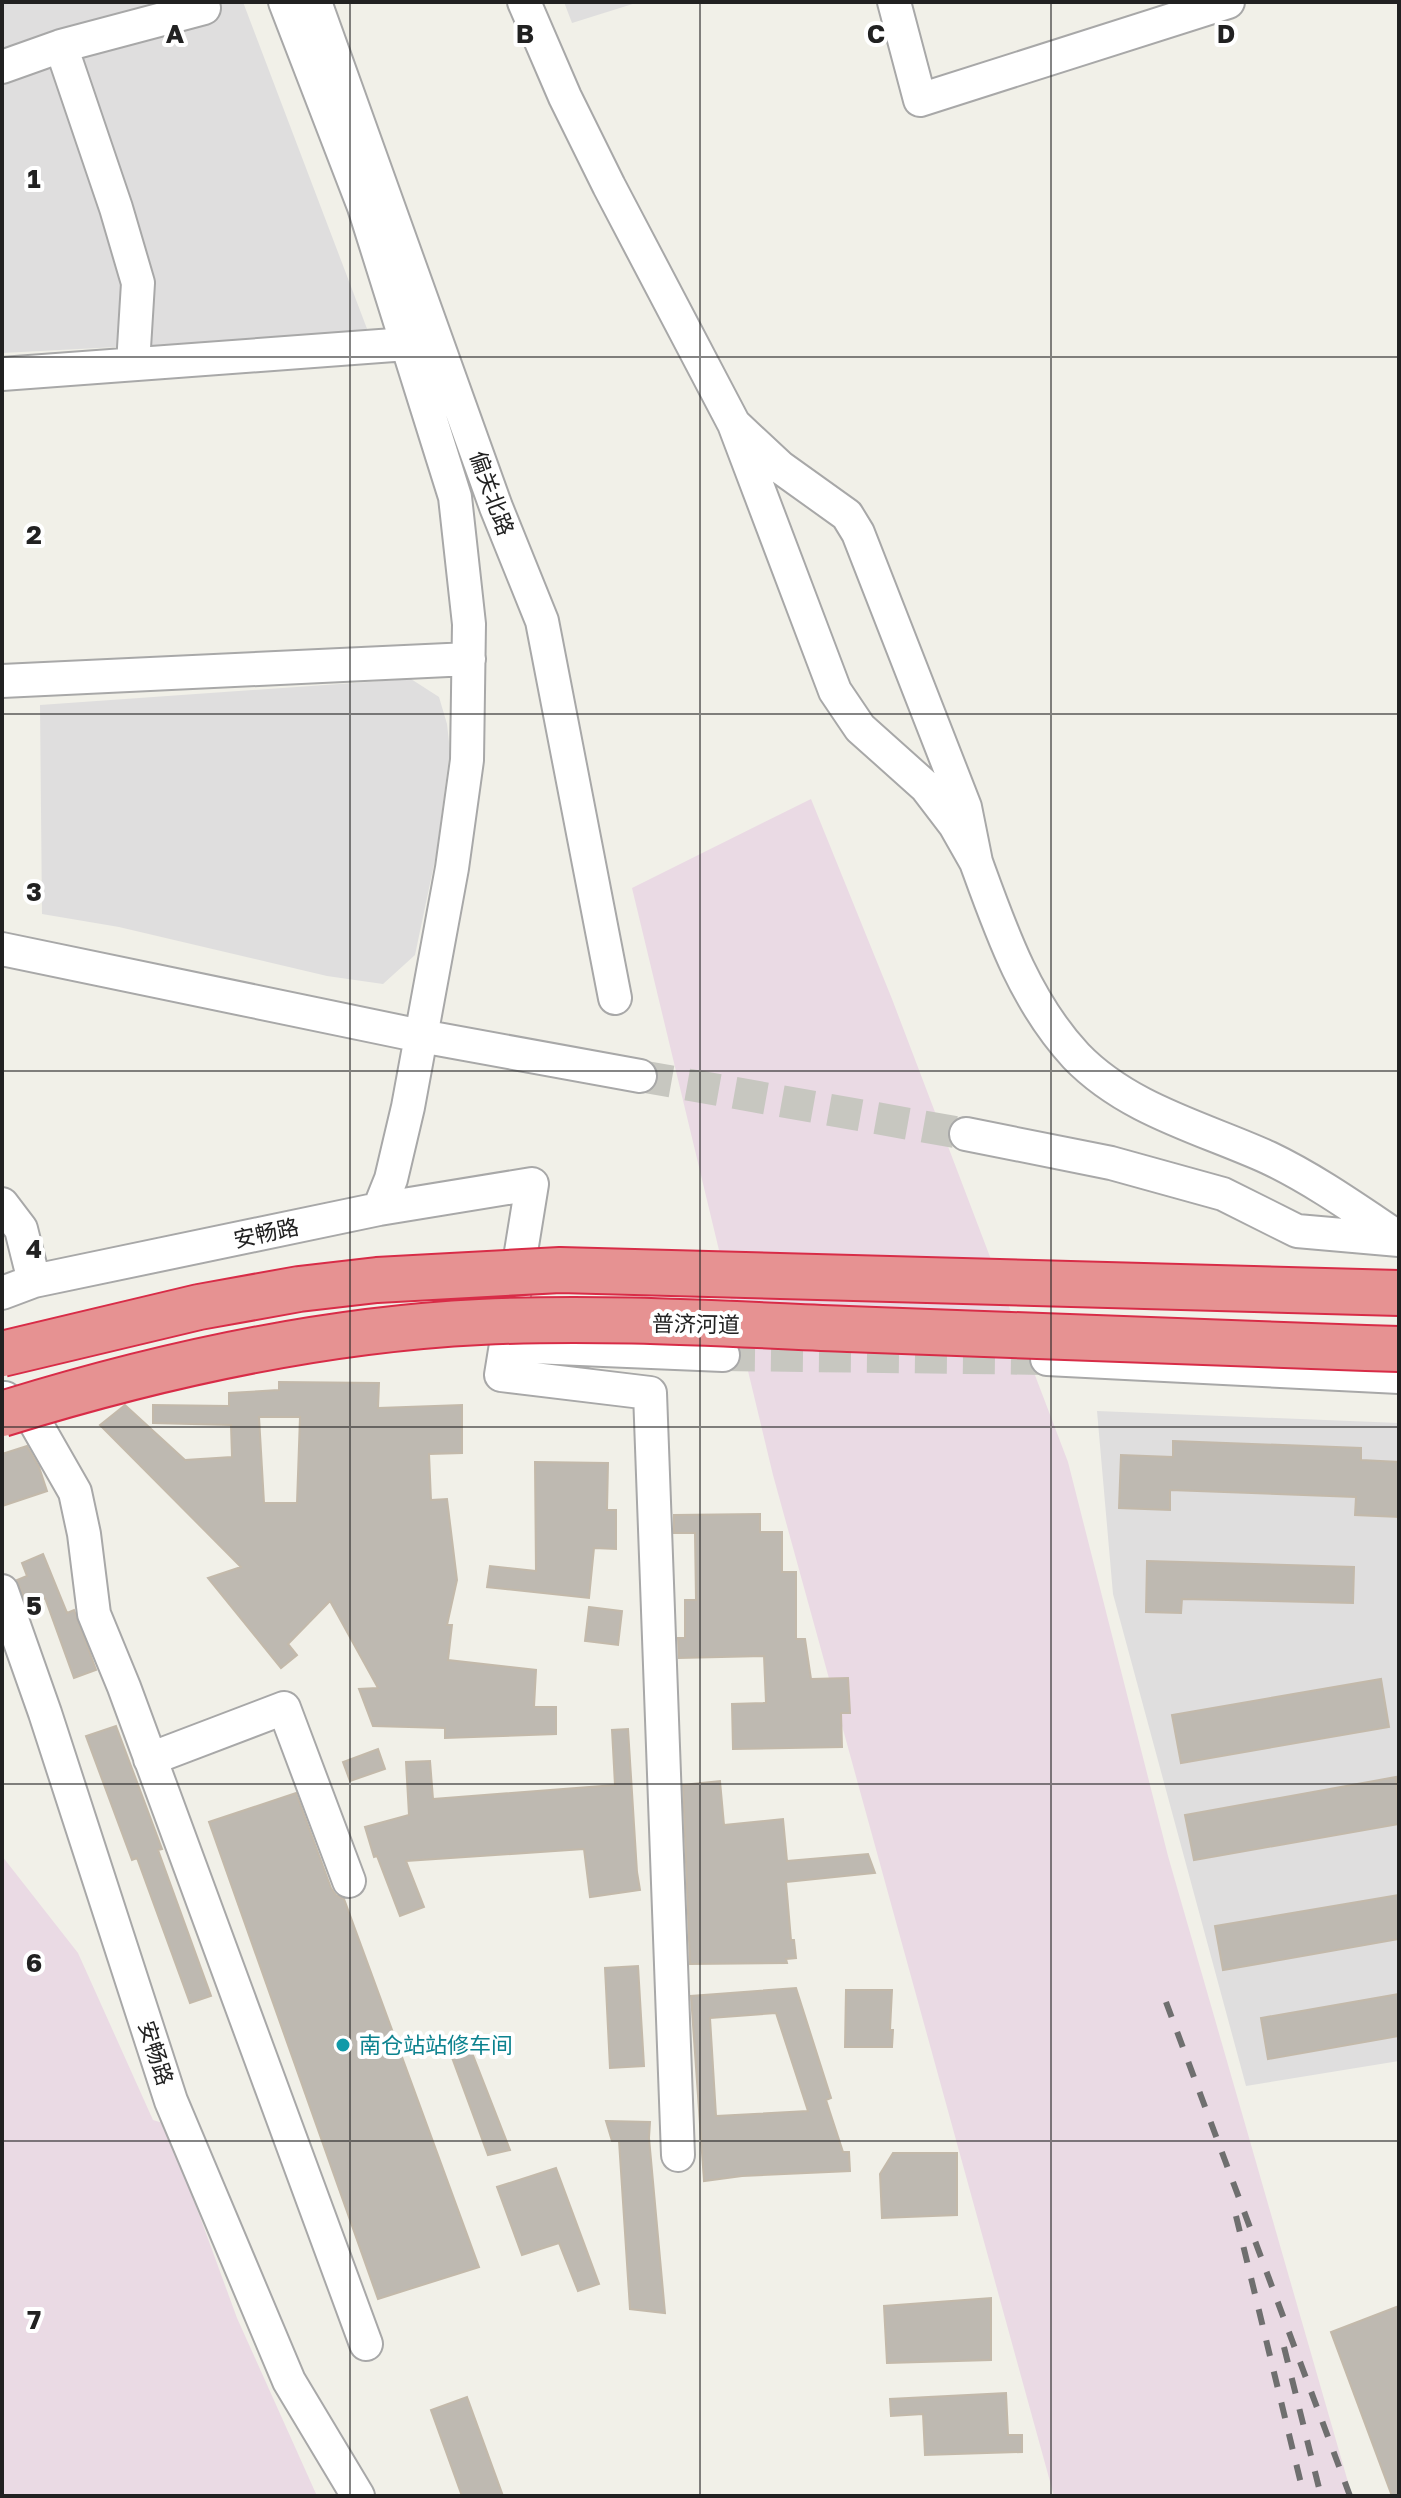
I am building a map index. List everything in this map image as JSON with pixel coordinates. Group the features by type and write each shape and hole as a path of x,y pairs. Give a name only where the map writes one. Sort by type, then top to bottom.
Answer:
{"highway":[{"path":"2,1354 199,1307 299,1289 377,1280 560,1270 1399,1293"},
{"name":"普济河道","path":"2,1414 85,1388 191,1362 367,1333 480,1322 707,1323 1399,1349"}],"street":[{"path":"285,2 364,207 455,497 469,624 467,760 452,868 391,1179 379,1209"},
{"name":"偏关北路","path":"315,2 496,507 542,621 615,998"},
{"path":"524,2 565,97 609,186 734,424 835,691 860,728 926,787 955,825 976,862 1016,965 1035,1001 1078,1057 1140,1104 1270,1159 1319,1186 1399,1239"},
{"path":"894,2 920,100 1228,2"},
{"path":"2,67 61,46 204,8"},
{"path":"61,46 138,283 133,364"},
{"path":"2,374 407,344"},
{"path":"734,424 780,467 847,515 858,533 965,807 976,862"},
{"path":"2,681 469,659"},
{"path":"2,949 421,1036 640,1076"},
{"path":"966,1134 1111,1163 1197,1186 1223,1194 1297,1231 1399,1239"},
{"name":"安畅路","path":"2,1293 34,1281 379,1209 532,1184 506,1346"},
{"path":"1297,1231 1318,1212 1322,1203 1319,1186"},
{"path":"2,1204 21,1229 34,1281"},
{"path":"678,2155 650,1393 501,1375 506,1346 723,1355"},
{"path":"1047,1359 1399,1377"},
{"path":"2,1396 35,1422 75,1492 84,1534 94,1614 366,2344"},
{"name":"安畅路","path":"2,1591 50,1728 171,2101 289,2381 358,2496"},
{"path":"150,1759 284,1708 349,1881"}],"shaded area":[{"path":"2,2 243,2 369,334 2,353"},
{"path":"564,2 639,2 572,23"},
{"path":"411,679 439,697 447,724 450,751 436,855 415,955 383,984 327,976 119,927 42,914 40,705"},
{"path":"811,799 892,999 1068,1462 1168,1856 1352,2496 1054,2496 773,1475 632,888"},
{"path":"1097,1411 1399,1423 1399,2061 1246,2086 1113,1594"},
{"path":"2,1856 78,1953 153,2120 166,2124 237,2318 317,2496 2,2496"}],"building":[{"path":"279,1382 379,1383 378,1408 462,1405 462,1453 429,1454 431,1500 447,1499 457,1580 447,1625 452,1625 448,1660 536,1670 534,1707 556,1707 556,1734 445,1738 445,1728 373,1726 359,1689 378,1688 330,1601 288,1644 297,1655 281,1668 208,1578 241,1567 100,1425 125,1405 185,1460 232,1457 231,1425 153,1423 153,1405 229,1406 229,1393 279,1390","holes":["259,1417 300,1417 297,1503 264,1503"]},
{"path":"1173,1441 1361,1448 1361,1460 1399,1462 1399,1517 1355,1515 1356,1497 1170,1490 1170,1510 1119,1508 1121,1455 1173,1457"},
{"path":"27,1446 39,1467 47,1491 2,1506 2,1454"},
{"path":"535,1462 608,1463 607,1510 616,1510 616,1549 594,1548 589,1598 487,1587 490,1566 536,1571"},
{"path":"760,1514 760,1532 782,1532 782,1572 796,1572 796,1639 805,1639 811,1679 848,1678 850,1713 841,1713 842,1747 733,1749 732,1704 766,1703 764,1656 679,1658 678,1638 685,1638 685,1600 696,1600 695,1533 674,1533 674,1515"},
{"path":"43,1554 67,1613 74,1610 96,1670 74,1678 45,1598 27,1606 17,1580 27,1576 22,1563"},
{"path":"1147,1561 1354,1567 1353,1603 1182,1599 1181,1613 1146,1612"},
{"path":"589,1607 622,1611 618,1645 585,1641"},
{"path":"1381,1679 1389,1727 1181,1763 1172,1715"},
{"path":"116,1726 162,1849 158,1850 211,1996 190,2003 137,1858 132,1860 86,1736"},
{"path":"628,1729 640,1890 590,1897 584,1849 406,1861 424,1907 400,1916 377,1856 374,1857 365,1827 409,1815 406,1762 430,1761 433,1799 615,1785 612,1730"},
{"path":"378,1749 385,1769 350,1781 343,1762"},
{"path":"1396,1777 1399,1824 1194,1860 1185,1815"},
{"path":"720,1781 724,1825 783,1819 787,1861 868,1854 875,1873 786,1882 791,1940 794,1940 796,1958 786,1959 787,1963 690,1964 683,1785"},
{"name":"南仓站站修车间","path":"296,1793 331,1888 344,1899 479,2267 378,2299 209,1822"},
{"path":"1399,1895 1399,1939 1223,1970 1215,1926"},
{"path":"638,1966 644,2066 610,2068 605,1968"},
{"path":"796,1988 831,2098 826,2100 843,2152 849,2152 850,2171 704,2181 691,1996","holes":["776,2013 808,2111 716,2116 710,2018"]},
{"path":"846,1990 892,1990 892,2047 845,2047"},
{"path":"1399,1994 1399,2036 1268,2059 1261,2018"},
{"path":"469,2045 510,2150 488,2155 450,2052"},
{"path":"606,2121 650,2122 665,2313 630,2309 619,2141 612,2141"},
{"path":"893,2153 957,2153 957,2215 882,2218 880,2174"},
{"path":"556,2168 599,2284 578,2291 559,2243 522,2255 497,2187"},
{"path":"991,2298 991,2360 887,2363 884,2306"},
{"path":"1399,2306 1399,2496 1392,2496 1331,2332"},
{"path":"1006,2393 1008,2435 1022,2435 1022,2452 925,2455 923,2414 891,2416 890,2399"},
{"path":"467,2397 503,2496 462,2496 431,2410"}],"tunnel":[{"path":"640,1076 966,1134"},
{"path":"723,1355 1047,1359"}],"railway":[{"path":"1166,2002 1350,2496"},
{"path":"1236,2216 1304,2496"},
{"path":"1284,2347 1321,2496"}],"place":[{"name":"南仓站站修车间","path":"343,2045"}]}
